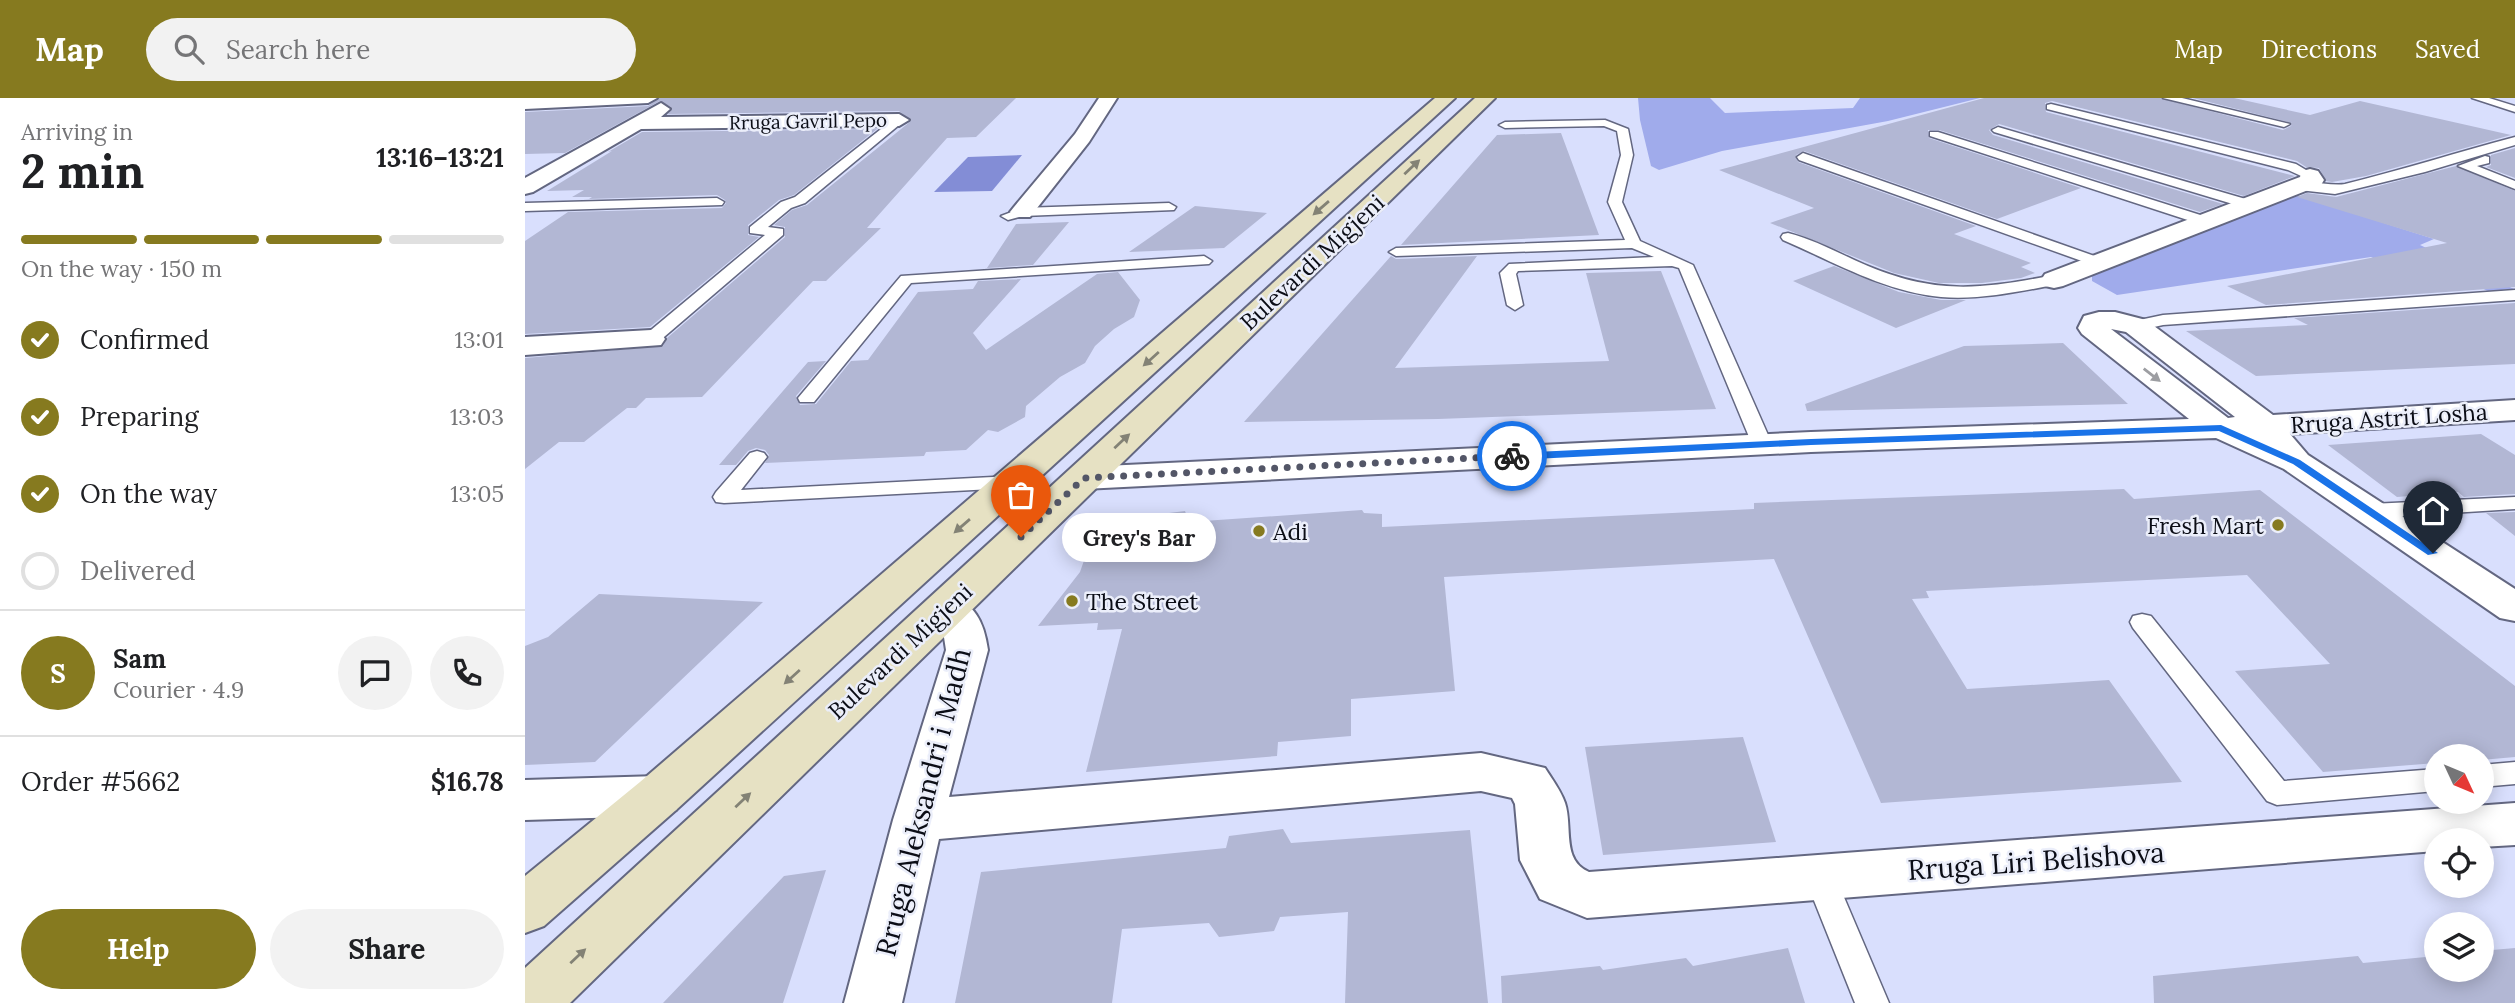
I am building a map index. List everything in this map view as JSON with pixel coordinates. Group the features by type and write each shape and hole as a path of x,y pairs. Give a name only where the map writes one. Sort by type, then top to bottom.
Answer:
{"main road":[{"name":"Bulevardi Migjeni","path":"525,909 658,796 1445,98"},
{"name":"Bulevardi Migjeni","path":"529,1003 1084,478 1496,111"}],"street":[{"path":"525,103 648,98"},
{"path":"525,187 640,123 678,98"},
{"path":"1015,214 1082,138 1108,98"},
{"name":"Rruga Gavril Pepo","path":"640,123 899,120"},
{"path":"2054,280 2209,222 2305,181"},
{"path":"2054,280 2105,319 2136,326 2265,425 2296,462"},
{"path":"2105,319 2094,322 2092,328 2221,428 2296,462 2515,608"},
{"name":"Rruga Gavril Pepo","path":"525,346 650,339"},
{"name":"Rruga Astrit Losha","path":"1084,478 1762,444 2221,428 2515,410"},
{"name":"Rruga Aleksandri i Madh","path":"873,1003 918,820 967,650 964,627 946,608"},
{"name":"Rruga Liri Belishova","path":"918,820 1481,772 1528,782 1541,803 1546,860 1559,883 1587,895 2515,824"},
{"path":"525,800 658,796"}],"lane":[{"path":"2168,98 2284,124"},
{"path":"2477,98 2515,108"},
{"path":"2051,107 2292,167 2305,181 2335,190 2421,169 2515,141"},
{"path":"1496,111 1605,123 1622,129 1627,155 1615,202 1634,244"},
{"name":"Rruga Gavril Pepo","path":"650,339 778,232 755,230 786,205 800,200 899,120"},
{"path":"1998,130 2251,205"},
{"path":"1934,134 2209,222"},
{"path":"2515,152 2464,166 2515,185"},
{"path":"1803,157 2098,262"},
{"path":"525,207 717,202"},
{"path":"1015,214 1169,207"},
{"path":"1789,237 1907,285 1939,292 1986,292 2054,280"},
{"path":"1396,251 1634,244 1682,263 1762,444"},
{"path":"807,398 907,279 1204,261"},
{"path":"1515,305 1508,273 1514,267 1682,263"},
{"path":"2136,326 2163,320 2515,295"},
{"path":"757,457 725,497 1011,482"},
{"path":"2371,511 2515,503"},
{"path":"2142,622 2277,793 2424,781"},
{"path":"2494,775 2515,773"},
{"path":"1821,878 1872,1003"}],"shaded area":[{"path":"1638,98 1710,98 1725,113 1853,108 1860,98 1980,98 1888,121 1722,151 1659,170 1651,166 1640,120"},
{"path":"1022,155 992,191 934,192 968,157"},
{"path":"2296,195 2434,239 2420,245 2514,289 2488,291 2399,270 2371,257 2117,295 2092,281 2092,269 2205,231"}],"building":[{"path":"659,98 1016,98 976,137 947,138 867,228 881,228 826,281 813,281 702,397 646,398 636,408 627,408 584,442 559,442 525,469 525,358 663,346 667,338 785,237 785,227 774,225 792,210 807,205 911,121 899,111 668,114 671,107 660,101 565,153 525,154 525,112 648,106"},
{"path":"1984,98 2160,98 2283,130 2292,123 2193,98 2234,98 2310,115 2360,101 2511,135 2366,176 2332,182 2326,181 2319,168 2306,167 2297,161 2052,101 2045,103 2046,112 2295,176 2244,196 1999,124 1989,130 1993,135 2223,204 2200,212 1939,130 1928,130 1929,138 2081,188 1997,219 1804,151 1796,155 1798,162 1976,226 1954,234 2031,263 2021,267 2035,273 2021,278 1982,283 1939,283 1894,273 1770,223 1814,208 1719,170"},
{"path":"877,129 794,195 779,200 748,225 748,235 759,237 650,327 525,334 525,241 568,212 722,208 726,203 717,195 589,199 592,197 572,197 584,190 547,191 642,132"},
{"path":"1561,133 1599,235 1401,245 1497,135"},
{"path":"2515,148 2515,178 2486,167 2491,165 2491,155"},
{"path":"2456,166 2515,191 2515,287 2266,305 2227,286 2447,243 2297,197 2307,193 2336,197"},
{"path":"1195,206 1267,213 1224,248 1129,252"},
{"path":"1069,222 1033,265 987,268 1016,224"},
{"path":"1391,256 1396,259 1477,256 1395,368 1609,361 1586,273 1661,271 1716,409 1438,419 1244,422"},
{"path":"1834,266 1899,292 1941,300 1966,300 1896,328 1793,281"},
{"path":"1118,272 1140,300 1134,317 1114,329 1095,346 1085,363 1060,377 1026,406 1025,417 998,432 988,430 966,450 926,452 924,456 765,463 769,455 765,450 756,448 748,451 736,465 719,465 808,362 826,361 796,396 800,405 816,404 851,361 868,360 918,292 973,289 978,281 1021,279 973,333 986,350 1097,274"},
{"path":"2515,303 2515,364 2256,376 2186,331 2308,325 2294,318"},
{"path":"2063,343 2128,404 1807,411 1805,404 1964,346"},
{"path":"2481,434 2515,455 2515,494 2464,497 2458,492 2397,497 2328,445"},
{"path":"2124,489 2134,499 2260,490 2515,686 2515,757 2494,759 2494,744 2424,744 2424,764 2323,772 2235,671 2330,664 2247,575 1926,591 1929,598 1912,599 1967,689 2109,680 2182,782 1881,803 1774,559 1444,577 1455,691 1351,699 1351,736 1278,742 1277,756 1086,772 1122,629 1097,630 1098,623 1038,626 1080,572 1088,549 1119,525 1153,515 1185,511 1189,522 1362,510 1364,513 1382,514 1382,527 1754,509 1754,503"},
{"path":"2515,512 2515,536 2486,513"},
{"path":"599,594 763,602 595,762 525,765 525,646 548,637"},
{"path":"1743,737 1776,842 1603,855 1585,747"},
{"path":"1283,829 1291,843 1470,830 1488,1003 1345,1003 1348,912 1280,917 1274,931 1219,937 1209,923 1122,929 1112,1003 955,1003 981,872 1226,848 1229,836"},
{"path":"826,870 783,1003 663,1003 784,876"},
{"path":"1788,948 1805,1003 1502,1003 1501,976 1600,966 1603,970 1686,958 1693,966"},
{"path":"2515,948 2515,1003 2154,1003 2153,976 2358,956 2363,963 2424,957 2424,982 2494,982 2494,950"}],"way so far":[{"path":"1021,537 1084,478 1512,456"}],"place":[{"name":"Fresh Mart","path":"2278,525"},
{"name":"Adi","path":"1259,531"},
{"name":"Grey's Bar","path":"1021,537"},
{"name":"The Street","path":"1072,601"}],"route":[{"path":"1512,456 1811,442 2221,428 2296,462 2433,553"}]}
